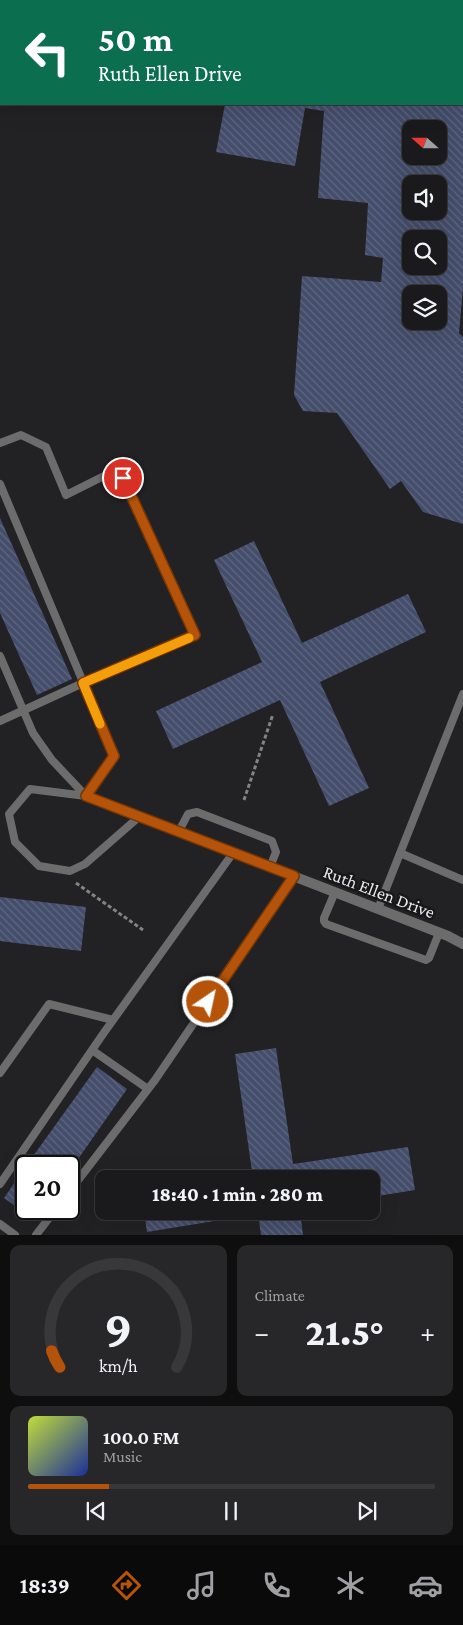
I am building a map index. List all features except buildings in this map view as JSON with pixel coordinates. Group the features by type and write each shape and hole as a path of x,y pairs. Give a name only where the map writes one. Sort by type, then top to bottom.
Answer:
{"street":[{"name":"Ruth Ellen Drive","path":"86,796 294,876 463,944"}],"lane":[{"path":"0,443 20,435 46,446 66,496 114,472 123,478 195,635 0,721"},
{"path":"0,484 114,756 86,796"},
{"path":"0,656 33,733 52,760 86,796"},
{"path":"378,909 463,694"},
{"path":"86,796 30,789 10,814 15,842 39,866 70,871 85,864 140,816"},
{"path":"179,832 188,814 197,812 272,841 276,852 270,867"},
{"path":"0,1184 113,1020 233,853"},
{"path":"400,853 462,878"},
{"path":"80,1178 148,1088 294,876"},
{"path":"334,892 324,918 326,924 426,960 429,958 439,933"},
{"path":"0,1073 49,1004 113,1020"},
{"path":"92,1050 148,1088"},
{"path":"36,1235 48,1220"},
{"path":"0,1224 15,1235"}],"path":[{"path":"244,800 273,714"},
{"path":"73,881 143,930"}],"slow traffic":[{"path":"100,724 83,683 189,638"}],"route":[{"path":"123,478 195,635 83,683 114,756 86,796 294,876 208,1002"}]}
